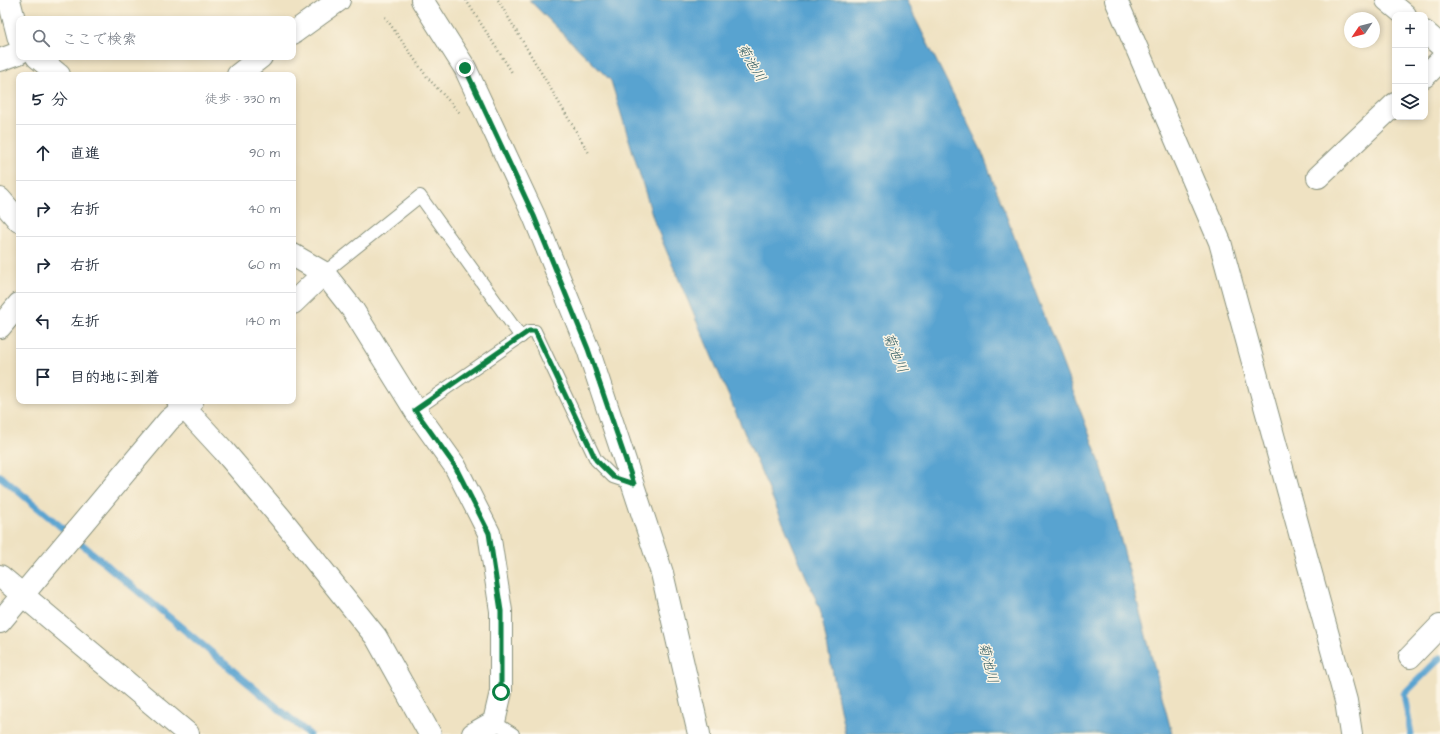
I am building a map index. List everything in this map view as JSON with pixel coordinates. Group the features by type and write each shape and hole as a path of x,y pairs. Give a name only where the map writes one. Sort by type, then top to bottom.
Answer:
{"main road":[{"path":"9,0 16,27"},
{"path":"296,32 339,0"},
{"path":"422,0 465,68 534,216 588,349 634,484 662,573 699,734"},
{"path":"1116,0 1220,242 1346,701 1351,734"},
{"path":"1387,0 1401,12"},
{"path":"1428,35 1440,45"},
{"path":"0,60 16,54"},
{"path":"41,60 55,72"},
{"path":"242,72 256,60"},
{"path":"1428,73 1440,61"},
{"path":"1318,177 1392,107"},
{"path":"0,199 16,218"},
{"path":"296,257 324,273 353,310 415,410 455,466 489,533 501,611 501,692 494,722 473,734"},
{"path":"296,300 324,273"},
{"path":"0,327 16,308"},
{"path":"0,622 21,595 183,404"},
{"path":"185,404 275,511 376,637 430,734"},
{"path":"0,576 188,734"},
{"path":"1410,657 1440,626"}],"lane":[{"path":"324,273 420,196 521,337"},
{"path":"415,410 529,331 535,331 596,460 613,477 634,484"},
{"path":"494,722 513,734"}],"path":[{"path":"466,0 512,74"},
{"path":"498,0 589,153"}],"water":[{"name":"菊池川","path":"529,0 906,0 982,152 1101,465 1172,734 845,734 820,609 655,224 611,81"}],"waterway":[{"path":"0,476 309,734"},
{"path":"1411,734 1404,694 1440,658"}],"route":[{"path":"465,68 534,216 588,349 634,484 613,477 596,460 535,331 529,331 415,410 455,466 489,533 501,611 501,692"}]}
